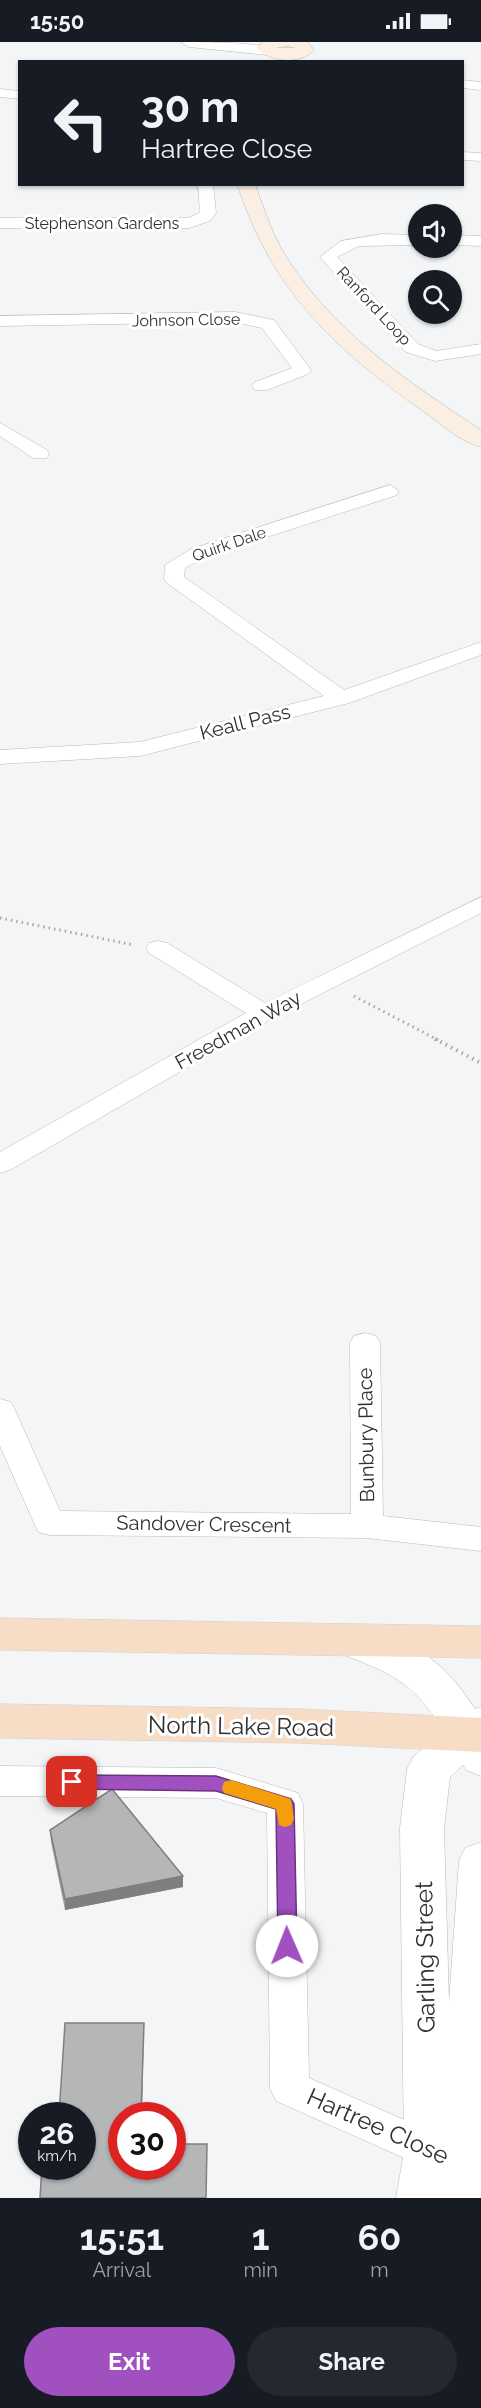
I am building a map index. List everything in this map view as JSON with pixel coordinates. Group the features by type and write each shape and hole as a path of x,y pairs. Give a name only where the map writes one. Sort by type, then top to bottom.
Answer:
{"main road":[{"path":"247,186 259,225 271,248 308,299 334,327 395,380 481,440"},
{"path":"261,186 268,211 294,260 337,313 401,370 481,426"},
{"path":"0,1634 481,1642"},
{"name":"North Lake Road","path":"0,1721 300,1726 478,1738"}],"street":[{"path":"189,42 282,49"},
{"path":"464,84 481,86"},
{"path":"0,109 10,94"},
{"path":"464,156 481,157"},
{"name":"Stephenson Gardens","path":"0,223 189,223 205,218 208,213 205,186"},
{"name":"Ranford Loop","path":"408,240 359,241 336,248 328,257 412,348 435,356 481,349"},
{"path":"462,240 481,241"},
{"name":"Johnson Close","path":"0,321 236,317 268,324 302,370 261,386"},
{"path":"0,428 40,454"},
{"name":"Quirk Dale","path":"341,698 174,579 175,565 198,553 390,491"},
{"name":"Keall Pass","path":"0,757 140,749 341,698 481,648"},
{"name":"Freedman Way","path":"0,1164 264,1013 481,904"},
{"path":"158,948 264,1013"},
{"name":"Bunbury Place","path":"365,1343 367,1526"},
{"name":"Sandover Crescent","path":"0,1410 49,1523 367,1526 481,1539"},
{"path":"349,1640 388,1654 424,1674 478,1738"},
{"name":"Garling Street","path":"449,2171 422,1828 429,1769 478,1738"},
{"name":"Hartree Close","path":"0,1781 216,1783 285,1804 290,2088 449,2171"},
{"name":"Garling Street","path":"421,2198 449,2171 481,1861"}],"path":[{"path":"0,918 99,940 158,948"},
{"path":"326,982 481,1063"}],"building":[{"path":"112,1789 183,1876 65,1899 50,1830"},
{"path":"65,2023 144,2023 141,2102 108,2102 108,2180 186,2180 186,2144 207,2144 206,2198 40,2198 41,2180 96,2180 96,2102 60,2102"}],"slow traffic":[{"path":"231,1788 285,1804 285,1819"}],"route":[{"path":"72,1782 216,1783 285,1804 287,1946"}]}
